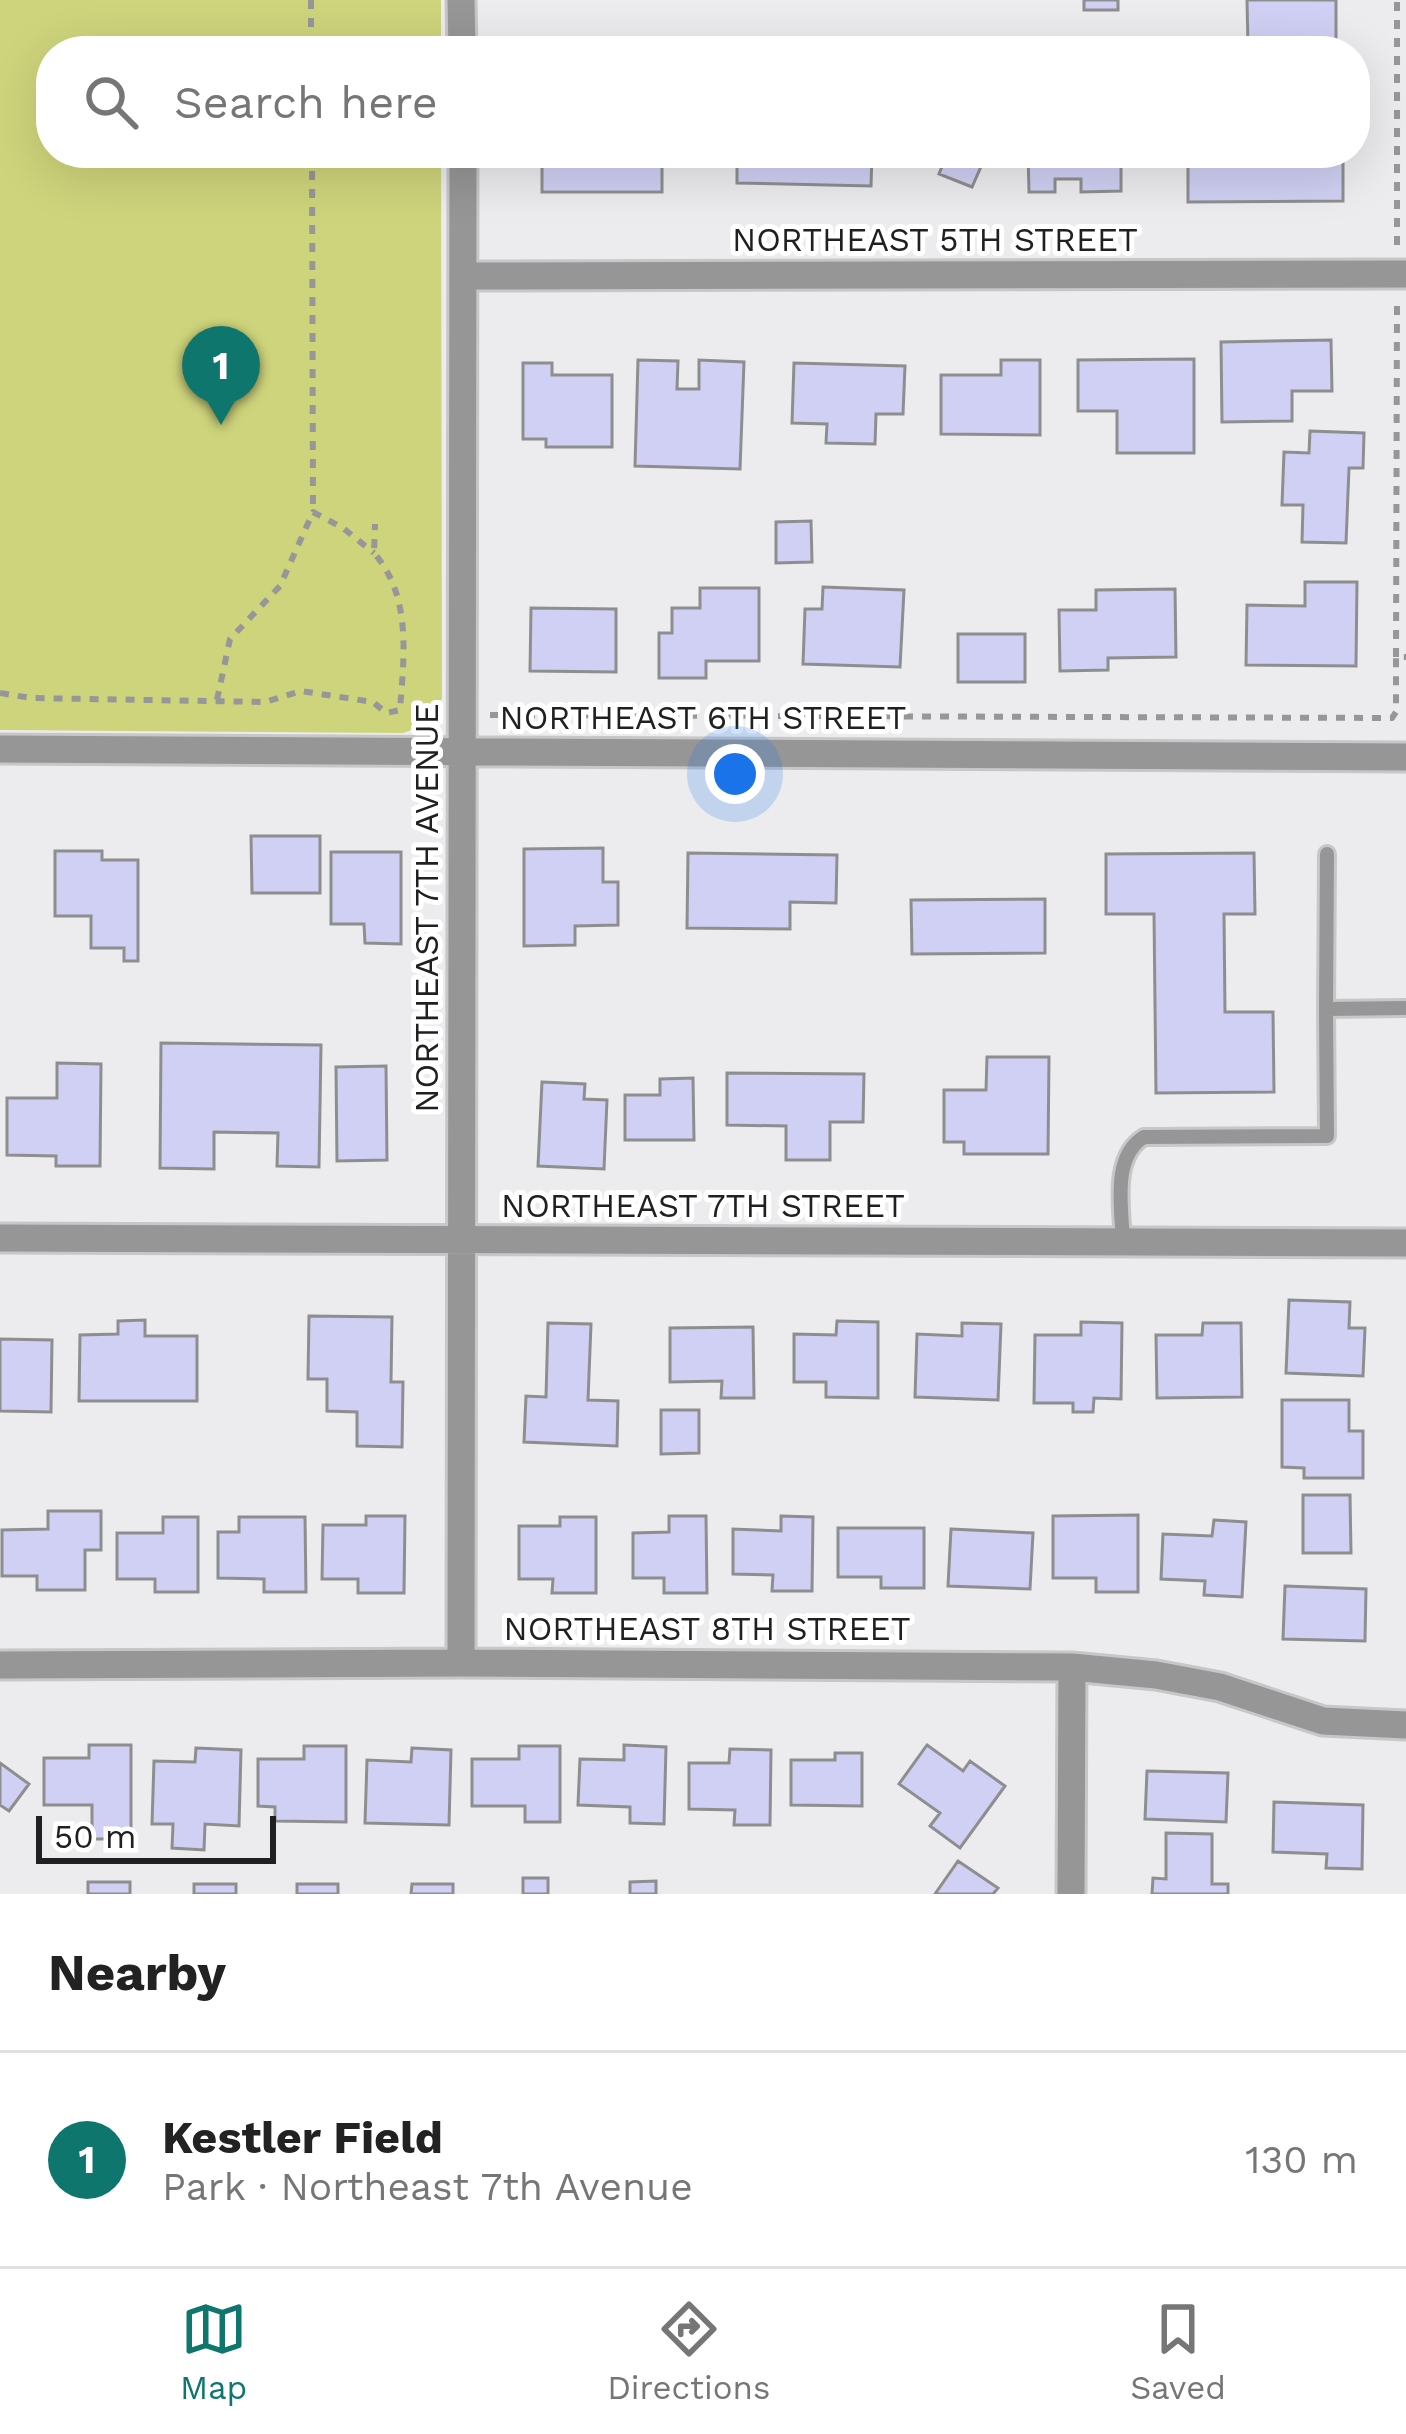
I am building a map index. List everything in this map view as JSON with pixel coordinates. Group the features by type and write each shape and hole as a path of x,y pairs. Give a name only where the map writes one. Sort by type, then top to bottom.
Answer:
{"street":[{"path":"461,0 462,36"},
{"name":"NORTHEAST 7TH AVENUE","path":"461,1663 463,168"},
{"name":"NORTHEAST 5TH STREET","path":"465,276 1401,274"},
{"name":"NORTHEAST 6TH STREET","path":"0,749 1406,757"},
{"name":"NORTHEAST 7TH STREET","path":"0,1238 1406,1243"},
{"name":"NORTHEAST 8TH STREET","path":"0,1665 1072,1667 1220,1687 1323,1721 1406,1726"},
{"path":"1072,1667 1072,1894"}],"lane":[{"path":"1123,1243 1123,1169 1137,1140 1327,1136 1327,854"},
{"path":"1326,1009 1406,1008"}],"path":[{"path":"311,0 311,36"},
{"path":"462,715 1392,718 1396,712 1401,274 1397,0"},
{"path":"217,701 230,639 280,586 313,512 312,168"},
{"path":"0,693 31,698 265,702 301,691 373,703 386,713 400,710 404,625 390,572 344,528 313,512"},
{"path":"374,553 375,524"},
{"path":"1396,657 1406,657"}],"green space":[{"path":"0,0 441,0 441,36 36,36 36,168 441,168 442,698 434,722 403,733 0,730"}],"building":[{"path":"1084,0 1118,0 1118,10 1084,10"},
{"path":"1247,0 1336,0 1336,36 1248,36"},
{"path":"542,168 662,168 662,192 542,192"},
{"path":"737,168 872,168 871,186 737,183"},
{"path":"941,168 980,168 972,187 939,174"},
{"path":"1028,168 1121,168 1121,191 1081,192 1081,179 1055,179 1055,192 1029,192"},
{"path":"1188,168 1343,168 1343,201 1188,202"},
{"path":"1331,340 1332,391 1292,391 1292,421 1222,422 1221,342"},
{"path":"1194,359 1194,453 1117,453 1117,411 1078,411 1078,360"},
{"path":"638,360 678,361 677,389 699,389 699,360 744,362 740,469 635,466"},
{"path":"1001,360 1040,360 1040,435 941,434 941,375 1001,375"},
{"path":"523,363 552,363 552,375 612,375 612,447 546,447 546,439 523,439"},
{"path":"794,363 905,366 903,414 876,414 875,444 826,443 827,424 792,423"},
{"path":"1310,431 1364,433 1363,468 1349,468 1346,543 1302,542 1303,505 1282,505 1284,452 1309,453"},
{"path":"811,521 812,562 776,563 776,522"},
{"path":"1305,582 1357,582 1356,666 1246,665 1247,605 1305,606"},
{"path":"823,587 904,590 900,667 803,664 805,609 822,609"},
{"path":"700,588 759,588 759,661 706,661 706,678 659,678 659,633 672,633 672,608 700,608"},
{"path":"1175,589 1176,657 1108,658 1108,670 1060,671 1059,610 1096,610 1096,590"},
{"path":"531,608 616,609 616,672 530,671"},
{"path":"958,634 1025,634 1025,682 958,682"},
{"path":"251,836 320,836 320,893 252,893"},
{"path":"603,848 603,882 618,882 618,925 575,926 575,945 524,946 524,849"},
{"path":"55,851 102,851 102,860 138,860 138,961 124,961 124,948 91,948 91,916 55,916"},
{"path":"331,852 401,852 401,944 365,943 364,924 331,924"},
{"path":"688,853 837,855 836,903 790,902 790,929 687,928"},
{"path":"1254,853 1255,914 1224,914 1225,1012 1273,1012 1274,1092 1156,1093 1154,914 1106,914 1106,854"},
{"path":"1045,899 1045,953 912,954 911,900"},
{"path":"161,1043 321,1045 319,1167 277,1166 278,1133 214,1132 214,1169 160,1168"},
{"path":"987,1057 1049,1057 1048,1154 964,1154 964,1142 944,1142 944,1090 986,1090"},
{"path":"57,1063 101,1064 100,1166 56,1166 56,1156 7,1155 7,1098 57,1098"},
{"path":"386,1066 387,1160 337,1161 336,1067"},
{"path":"727,1073 864,1074 863,1122 830,1122 830,1160 786,1160 786,1126 727,1125"},
{"path":"693,1078 694,1140 625,1140 625,1095 660,1095 660,1079"},
{"path":"542,1082 585,1084 584,1099 607,1100 604,1169 538,1166"},
{"path":"1289,1300 1350,1302 1349,1328 1365,1328 1363,1376 1286,1373"},
{"path":"309,1316 392,1317 391,1382 403,1382 402,1447 357,1446 357,1412 327,1411 327,1379 308,1379"},
{"path":"145,1320 145,1336 197,1336 197,1401 79,1401 80,1335 118,1334 118,1321"},
{"path":"837,1321 878,1322 878,1398 826,1397 826,1382 794,1382 794,1334 836,1335"},
{"path":"1081,1322 1122,1323 1121,1399 1094,1398 1093,1412 1073,1412 1073,1403 1034,1403 1035,1335 1081,1335"},
{"path":"548,1323 591,1324 588,1400 618,1401 617,1446 524,1442 526,1396 546,1397"},
{"path":"962,1323 1001,1324 998,1400 915,1397 917,1334 962,1336"},
{"path":"1203,1323 1241,1323 1242,1397 1157,1398 1156,1335 1202,1335"},
{"path":"753,1327 754,1398 721,1398 722,1381 670,1382 670,1328"},
{"path":"0,1339 52,1340 51,1412 0,1411"},
{"path":"1282,1400 1349,1400 1349,1431 1363,1431 1363,1478 1304,1478 1304,1468 1282,1467"},
{"path":"661,1410 699,1410 699,1453 661,1454"},
{"path":"1303,1495 1350,1495 1351,1553 1303,1553"},
{"path":"48,1511 101,1511 101,1550 85,1550 85,1590 37,1590 37,1576 2,1576 2,1530 48,1529"},
{"path":"1138,1515 1138,1592 1096,1592 1096,1578 1053,1578 1053,1516"},
{"path":"366,1516 405,1516 404,1593 358,1593 358,1579 322,1579 323,1525 366,1525"},
{"path":"669,1516 706,1516 707,1593 664,1593 664,1578 633,1578 633,1533 669,1532"},
{"path":"781,1516 813,1517 812,1591 772,1591 773,1575 733,1574 733,1529 781,1531"},
{"path":"163,1517 198,1517 198,1592 155,1592 155,1579 117,1579 117,1533 163,1533"},
{"path":"239,1517 305,1517 306,1592 264,1592 264,1579 218,1578 218,1532 239,1532"},
{"path":"560,1517 596,1517 596,1593 552,1593 553,1579 519,1579 519,1526 560,1526"},
{"path":"1214,1520 1246,1522 1242,1597 1204,1595 1205,1581 1161,1579 1163,1534 1212,1536"},
{"path":"838,1528 924,1528 924,1588 881,1588 881,1577 838,1577"},
{"path":"951,1529 1033,1533 1030,1589 948,1586"},
{"path":"1285,1586 1366,1589 1365,1641 1283,1639"},
{"path":"89,1745 131,1745 131,1839 92,1839 92,1805 44,1805 44,1758 89,1758"},
{"path":"624,1745 666,1747 664,1824 630,1823 630,1807 578,1805 580,1759 624,1760"},
{"path":"927,1745 963,1771 970,1761 1005,1786 960,1848 930,1826 940,1813 899,1784"},
{"path":"304,1746 346,1746 346,1822 275,1821 275,1807 258,1806 258,1759 304,1759"},
{"path":"519,1746 560,1746 560,1822 525,1822 525,1806 472,1806 472,1759 519,1759"},
{"path":"196,1748 241,1750 239,1826 205,1824 204,1850 172,1848 173,1824 152,1824 154,1761 195,1762"},
{"path":"412,1748 451,1750 449,1825 365,1823 367,1760 411,1762"},
{"path":"730,1749 771,1750 770,1825 734,1825 735,1810 689,1809 689,1763 729,1763"},
{"path":"835,1753 862,1753 862,1806 791,1805 791,1760 835,1760"},
{"path":"0,1763 29,1784 9,1811 0,1805"},
{"path":"1147,1771 1228,1773 1226,1822 1145,1819"},
{"path":"1274,1802 1363,1805 1362,1869 1326,1868 1327,1854 1273,1852"},
{"path":"1166,1833 1212,1834 1212,1884 1228,1884 1228,1894 1152,1894 1153,1878 1166,1879"},
{"path":"958,1861 998,1888 993,1894 935,1894"},
{"path":"523,1878 548,1878 548,1894 523,1894"},
{"path":"656,1881 656,1894 630,1894 630,1882"},
{"path":"88,1882 130,1882 130,1894 88,1894"},
{"path":"194,1884 236,1884 236,1894 194,1894"},
{"path":"297,1884 338,1884 338,1894 297,1894"},
{"path":"412,1884 453,1884 453,1894 411,1894"}],"place":[{"name":"Kestler Field","path":"221,425"}]}
